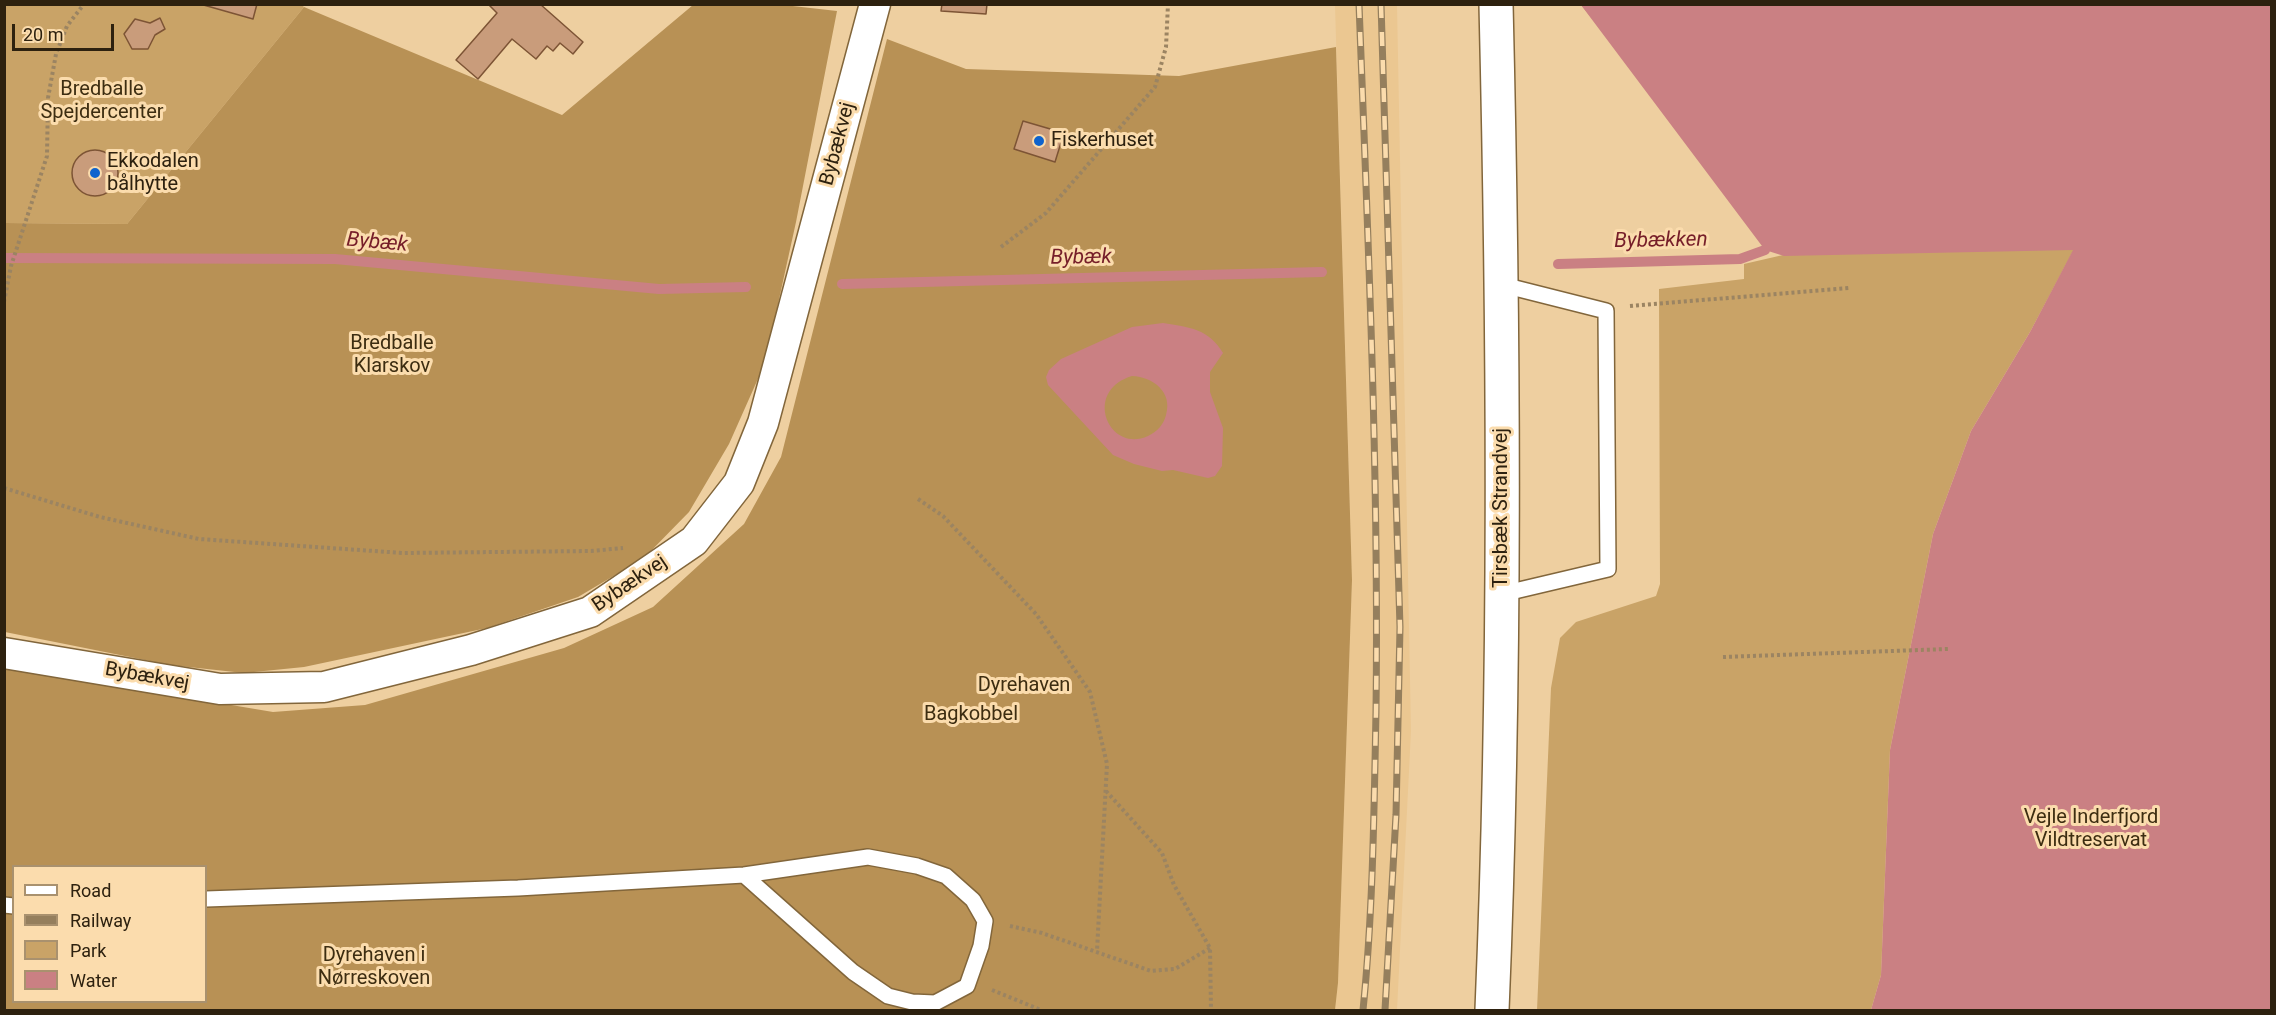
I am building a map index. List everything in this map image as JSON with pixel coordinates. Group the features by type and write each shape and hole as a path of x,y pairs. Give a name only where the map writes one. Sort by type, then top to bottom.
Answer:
{"street":[{"name":"Bybækvej","path":"4,653 220,689 324,687 471,650 590,612 694,541 739,483 763,423 875,4"},
{"name":"Tirsbæk Strandvej","path":"1492,1011 1502,594 1503,285 1496,4"}],"lane":[{"path":"1502,594 1608,569 1606,311 1503,285"},
{"path":"207,899 518,888 744,875 868,857 917,866 946,876 973,900 985,921 981,946 970,980 967,986 935,1004 912,1002 888,996 854,972 744,875"}],"path":[{"path":"4,303 11,266 46,156 48,98 56,54 67,26 84,4"},
{"path":"1001,247 1046,213 1155,87 1166,47 1168,4"},
{"path":"1606,311 1646,303 1849,288"},
{"path":"4,488 100,517 199,539 403,553 581,552 625,548"},
{"path":"918,500 943,516 1036,614 1090,693 1107,764 1097,951"},
{"path":"1723,657 1948,649"},
{"path":"1106,792 1162,853 1174,885 1210,948 1211,1011"},
{"path":"985,921 1042,933 1150,971 1175,969 1210,948"},
{"path":"970,980 1041,1011"}],"shaded area":[{"path":"1335,5 1397,5 1411,731 1397,1010 1335,1010 1338,983 1352,580"}],"green space":[{"name":"Bredballe Spejdercenter","path":"301,4 304,7 127,224 5,223 5,5"},
{"name":"Bredballe Klarskov","path":"775,4 837,11 796,222 765,363 729,444 689,512 644,558 578,597 487,628 304,667 244,673 170,665 5,632 5,223 127,224 304,7 562,115 693,5"},
{"path":"1581,5 2271,5 2271,1010 2072,253 2030,332 1971,431 1933,534 1890,750 1881,975 1871,1010 1537,1010 1551,688 1560,638 1576,622 1656,596 1660,584 1659,289 1744,279 1744,264 1783,255"},
{"name":"Bagkobbel","path":"887,39 966,69 1179,76 1336,47 1352,580 1338,983 1335,1010 5,1010 4,667 273,712 365,705 564,648 653,607 744,524 781,457"}],"water":[{"name":"Vejle Inderfjord Vildtreservat","path":"1581,5 2271,5 2271,1010 1871,1010 1881,975 1890,750 1933,534 1971,431 2030,332 2073,250 1784,256 1765,250"},
{"path":"1163,323 1198,330 1211,339 1223,353 1210,372 1210,392 1223,428 1222,466 1215,476 1208,478 1173,470 1162,471 1134,464 1113,455 1048,385 1046,377 1049,370 1061,359 1132,327","holes":["1132,376 1140,377 1159,387 1167,399 1167,407 1164,422 1157,430 1148,436 1134,439 1122,436 1113,429 1107,418 1105,406 1108,394 1117,384"]}],"building":[{"path":"200,4 257,4 253,19"},
{"path":"488,4 540,4 583,42 573,54 560,43 553,51 547,46 536,59 512,39 478,79 456,60 497,13"},
{"path":"942,4 987,4 986,14 941,11"},
{"path":"160,18 165,29 155,35 148,49 132,49 124,34 135,19 150,23"},
{"name":"Fiskerhuset","path":"1023,121 1064,133 1055,162 1014,149"},
{"name":"Ekkodalen bålhytte","path":"95,150 111,157 118,173 111,189 95,196 79,189 72,173 79,157"}],"waterway":[{"name":"Bybækken","path":"1558,264 1740,259 1765,250"},
{"name":"Bybæk","path":"4,258 335,259 659,289 746,287"},
{"name":"Bybæk","path":"842,284 1322,272"}],"railway":[{"path":"1359,4 1376,535 1373,862 1363,1010"},
{"path":"1381,4 1400,627 1396,815 1385,1010"}],"place":[{"name":"Fiskerhuset","path":"1039,141"},
{"name":"Ekkodalen bålhytte","path":"95,173"}],"park label":[{"name":"Dyrehaven","path":"1024,686"},
{"name":"Dyrehaven i Nørreskoven","path":"374,968"}]}
